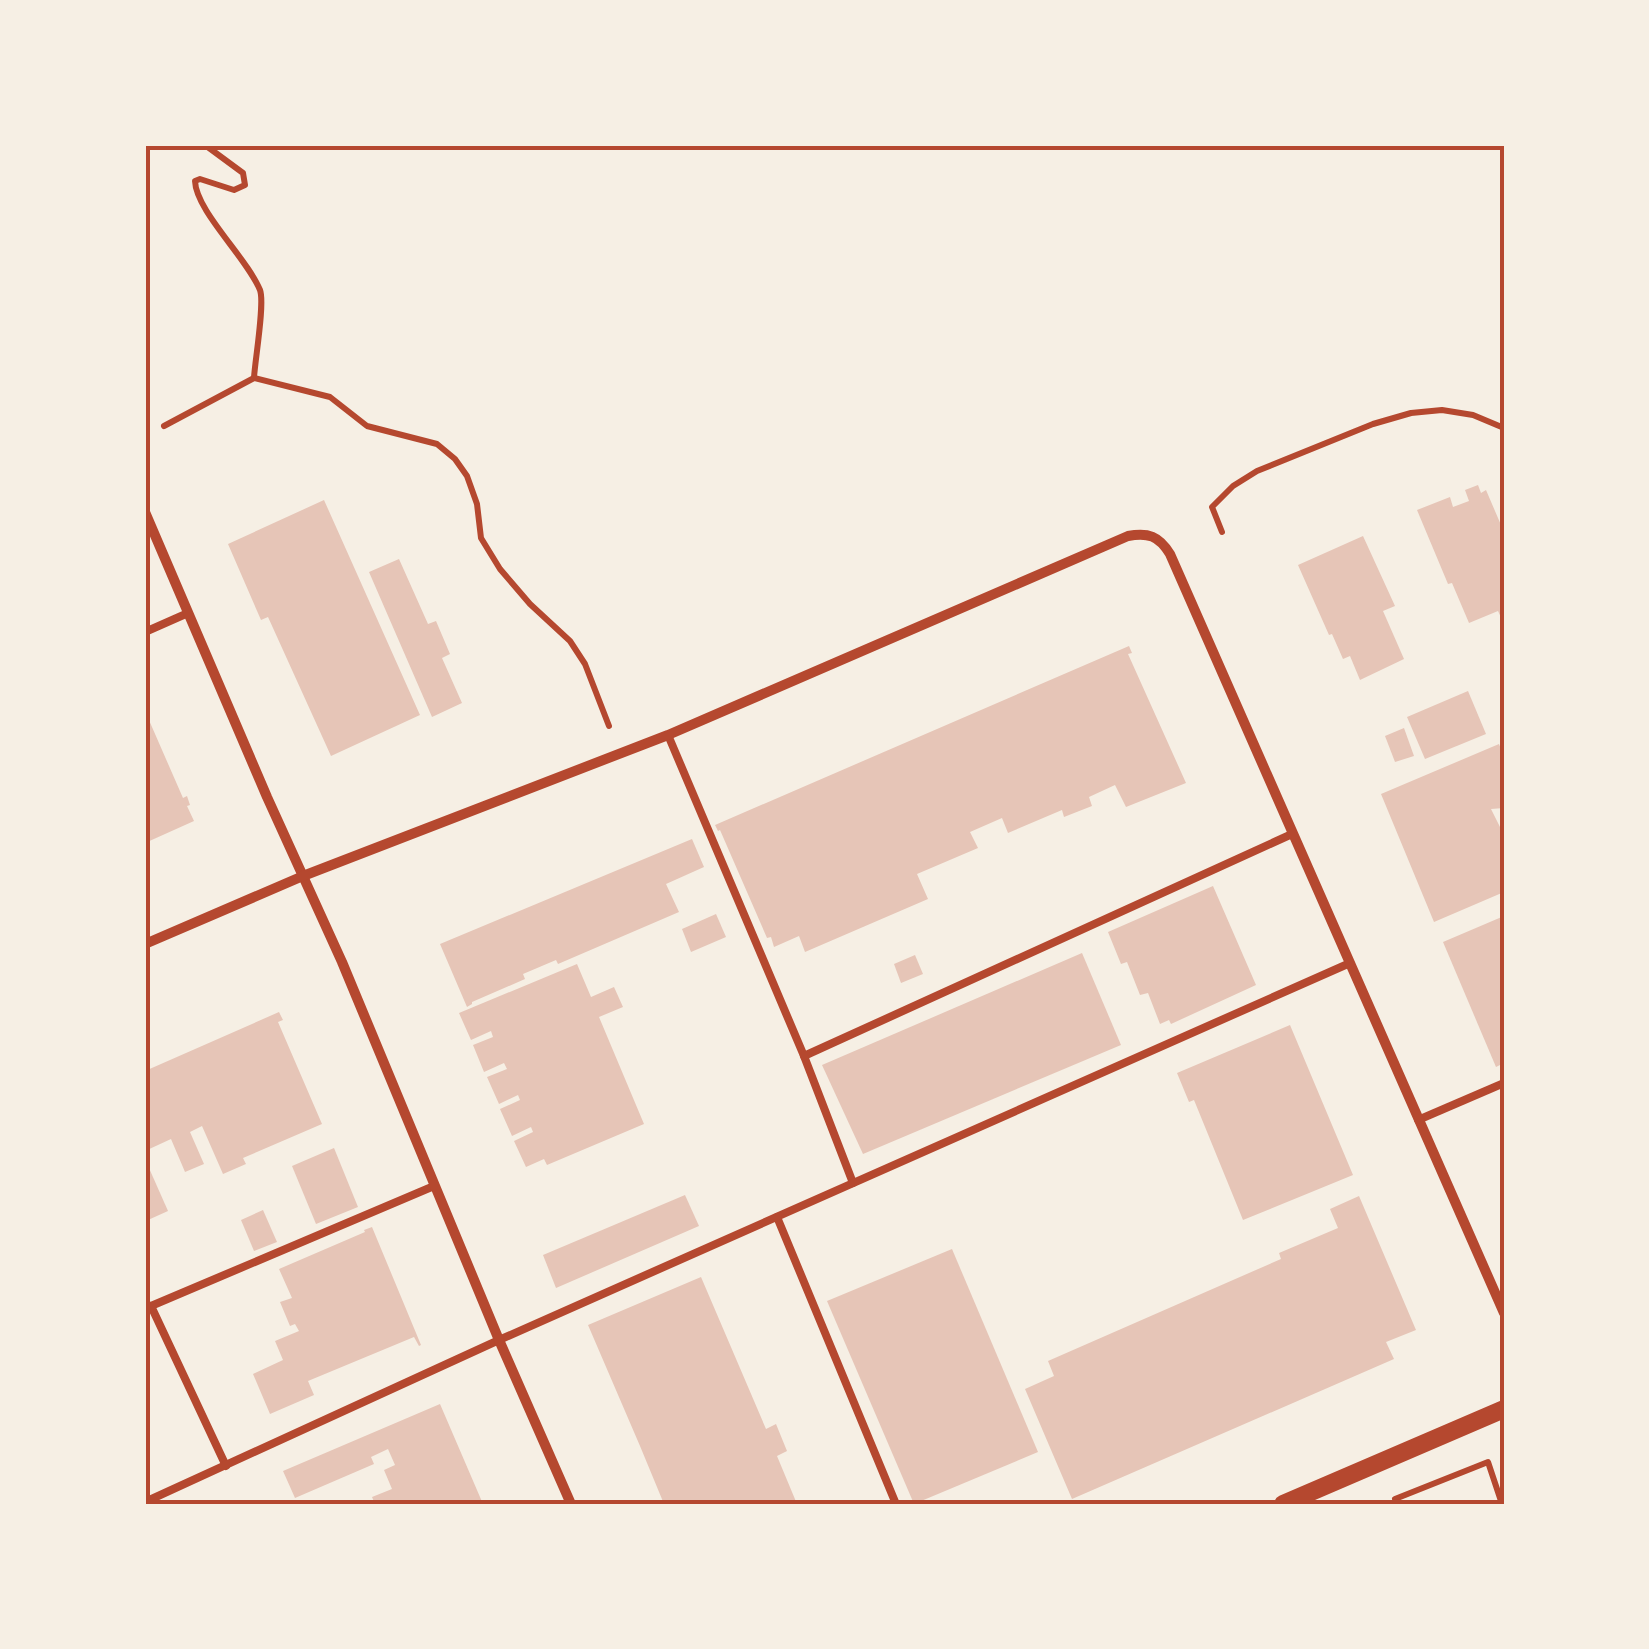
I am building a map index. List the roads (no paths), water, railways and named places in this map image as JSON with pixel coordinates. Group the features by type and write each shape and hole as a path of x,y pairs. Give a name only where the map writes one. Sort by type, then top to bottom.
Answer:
{"street":[{"path":"145,512 342,962 571,1504"},
{"path":"145,944 303,876 668,736 1128,536 1153,535 1170,554 1504,1313"},
{"path":"1284,1504 1504,1408"}],"lane":[{"path":"145,632 188,614"},
{"path":"668,736 854,1183"},
{"path":"804,1056 1292,834"},
{"path":"145,1502 499,1340 1350,963"},
{"path":"1418,1120 1504,1083"},
{"path":"226,1466 148,1305 434,1186"},
{"path":"776,1218 896,1504"}]}
